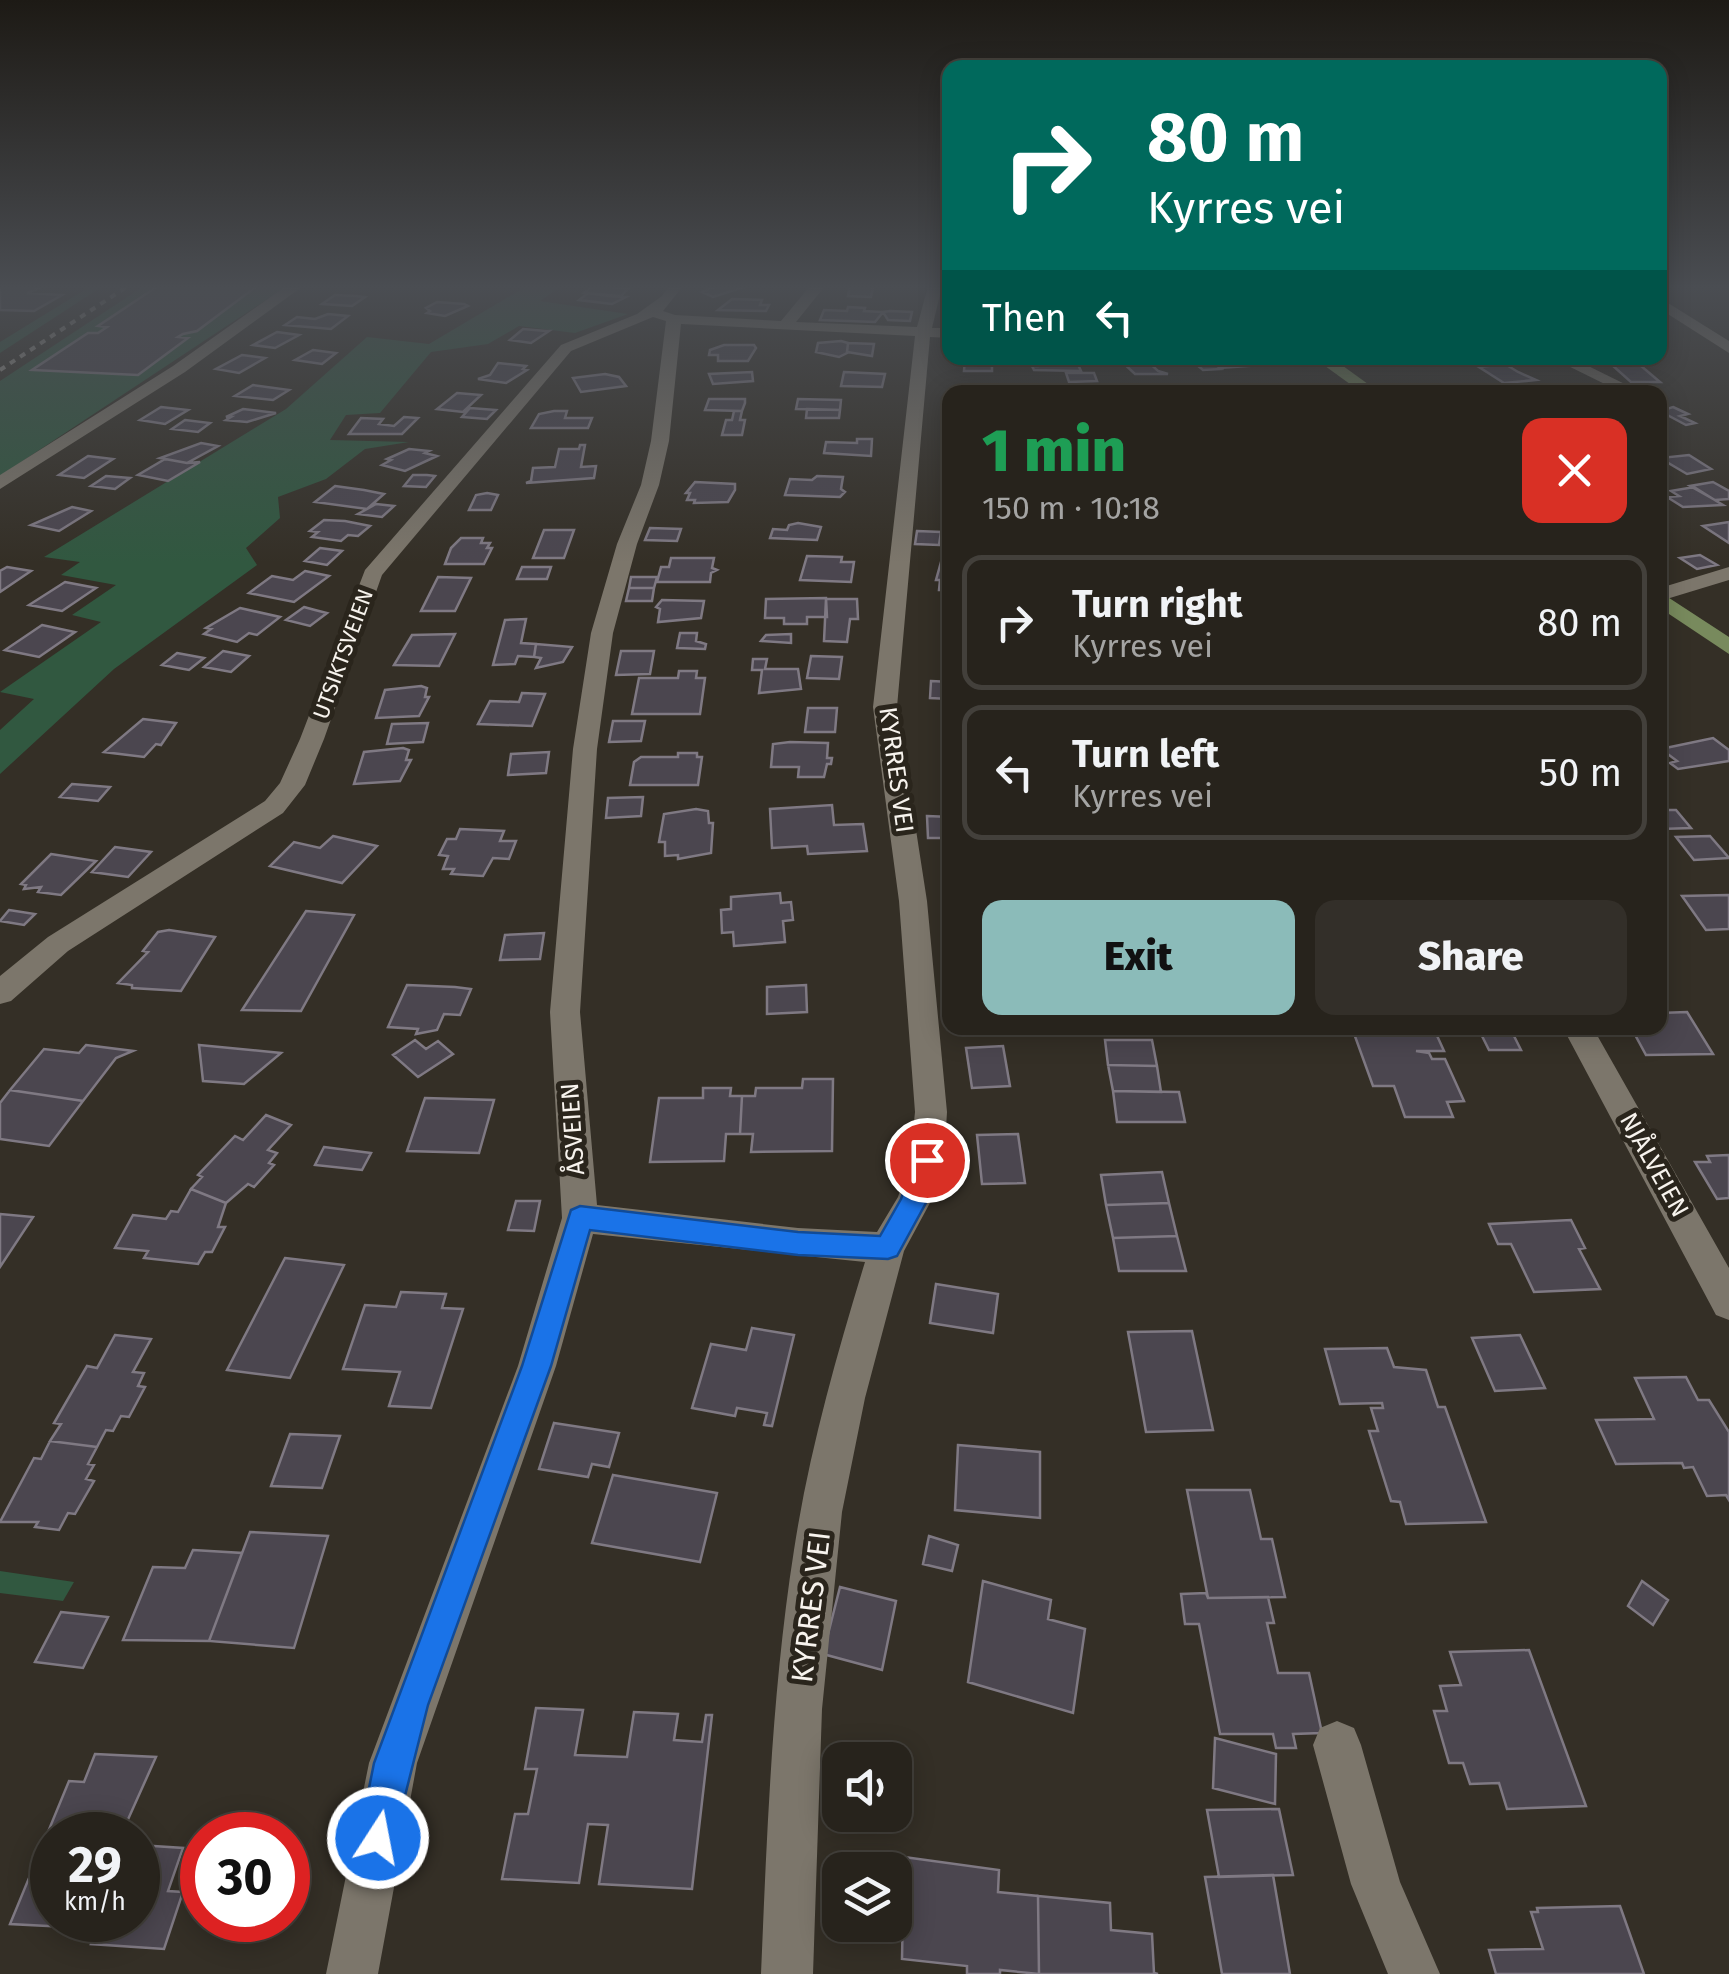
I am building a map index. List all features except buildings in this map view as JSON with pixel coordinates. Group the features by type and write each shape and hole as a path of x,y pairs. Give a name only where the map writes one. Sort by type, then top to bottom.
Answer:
{"main road":[{"path":"1667,602 1729,647"}],"street":[{"path":"0,483 165,378"},
{"name":"UTSIKTSVEIEN","path":"0,993 58,944 274,806 292,786 372,574 540,378"},
{"name":"ÅSVEIEN","path":"352,1974 392,1763 536,1366 580,1218 565,1012 585,749 602,633 627,544 650,485 660,441 664,378"},
{"name":"KYRRES VEI","path":"787,1974 796,1738 816,1549 852,1366 888,1248 914,1201 927,1160 931,1112 913,901 885,707 931,378"},
{"path":"1667,595 1729,574"},
{"name":"NJÅLVEIEN","path":"1582,1035 1729,1302"},
{"path":"580,1218 798,1244 888,1248"},
{"path":"1337,1745 1376,1884 1414,1974"}],"green space":[{"path":"4,378 148,378 0,476 0,381"},
{"path":"321,378 409,378 380,413 346,415 330,440 409,442 365,449 326,479 278,497 280,518 246,548 257,565 114,669 0,774 0,730 34,699 0,692 101,622 72,615 116,585 61,575 80,562 44,557 286,409"},
{"path":"0,1571 74,1582 63,1601 0,1593"}],"route":[{"path":"378,1838 392,1763 536,1366 580,1218 728,1232 798,1244 888,1248 914,1201 927,1160"}]}
